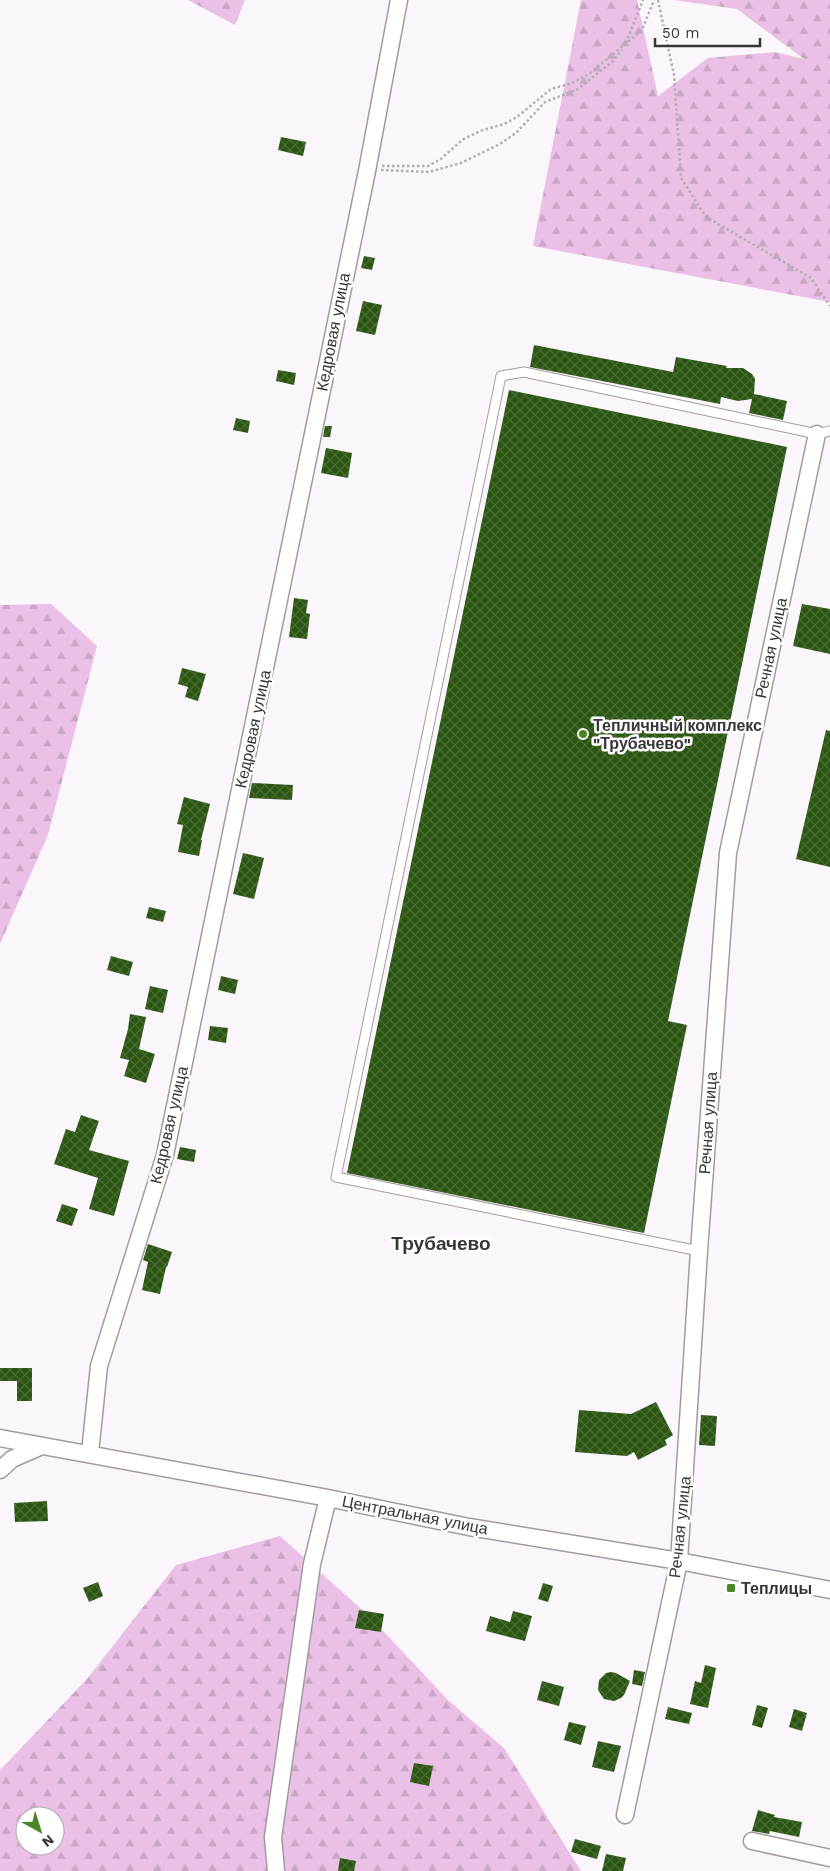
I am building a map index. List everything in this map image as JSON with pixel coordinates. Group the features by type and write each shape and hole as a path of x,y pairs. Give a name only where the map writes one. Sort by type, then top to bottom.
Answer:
{"street":[{"name":"Кедровая улица","path":"90,1453 99,1366 165,1155 366,171 399,0"},
{"name":"Речная улица","path":"625,1815 679,1561 728,853 823,433"},
{"name":"Центральная улица","path":"0,1438 328,1498 469,1527 679,1561 830,1590"},
{"path":"0,1470 12,1458 42,1446"},
{"path":"276,1871 273,1837 312,1564 328,1498"},
{"path":"752,1841 830,1858"}],"lane":[{"path":"699,1252 336,1177 501,376 524,372 823,433"}],"path":[{"path":"366,171 429,172 461,162 494,147 516,133 546,102 578,89 614,61 626,45 643,0"},
{"path":"366,171 383,165 428,166 442,159 462,140 480,130 504,124 517,117 551,89 572,83 589,74 626,45 642,30 654,0"},
{"path":"658,0 674,75 681,178 706,217 811,278 830,306"}],"green space":[{"path":"188,0 245,0 235,25"},
{"path":"581,0 637,0 658,96 708,58 775,52 804,59 737,9 674,0 830,0 830,302 533,246"},
{"path":"51,604 97,646 48,835 0,944 0,605"},
{"path":"280,1536 369,1616 449,1701 504,1748 581,1871 0,1871 0,1770 87,1679 176,1565"}],"building":[{"path":"281,137 306,142 303,156 278,150"},
{"path":"364,256 375,258 372,270 361,268"},
{"path":"363,301 382,305 375,335 356,331"},
{"path":"534,345 673,372 676,357 727,366 726,368 743,368 752,374 755,379 754,394 787,401 783,420 749,413 752,399 738,401 721,397 720,404 530,367"},
{"path":"278,370 296,373 294,385 276,381"},
{"name":"Тепличный комплекс \"Трубачево\"","path":"509,390 787,447 668,1021 687,1025 644,1233 347,1173"},
{"path":"236,418 250,421 248,433 233,430"},
{"path":"325,426 332,426 330,437 323,437"},
{"path":"326,448 352,453 348,478 321,473"},
{"path":"294,598 308,600 306,613 310,614 307,639 289,637"},
{"path":"802,604 830,609 830,654 793,646"},
{"path":"182,668 206,674 198,701 185,697 188,687 178,684"},
{"path":"826,730 830,731 830,867 796,859"},
{"path":"252,783 293,785 292,800 249,798"},
{"path":"184,797 210,804 199,856 178,852 183,825 177,824"},
{"path":"243,853 264,858 254,899 233,894"},
{"path":"149,907 166,911 163,922 146,918"},
{"path":"111,956 133,962 129,976 107,970"},
{"path":"221,976 238,980 235,994 218,990"},
{"path":"150,986 168,990 163,1013 145,1009"},
{"path":"130,1014 146,1017 139,1049 155,1054 146,1083 124,1076 129,1060 120,1058"},
{"path":"210,1026 228,1028 226,1043 208,1040"},
{"path":"81,1115 99,1121 89,1150 129,1161 114,1216 89,1209 98,1178 54,1164 66,1129 75,1132"},
{"path":"180,1147 196,1150 194,1162 177,1159"},
{"path":"62,1204 78,1209 72,1226 56,1221"},
{"path":"148,1244 172,1252 166,1267 160,1294 142,1290 148,1262 143,1260"},
{"path":"0,1368 32,1368 32,1401 17,1401 17,1381 0,1381"},
{"path":"656,1402 673,1435 665,1440 667,1445 638,1460 634,1452 627,1456 575,1452 579,1410 631,1414"},
{"path":"701,1415 717,1416 715,1446 699,1445"},
{"path":"47,1501 48,1521 15,1522 14,1503"},
{"path":"98,1582 103,1596 89,1602 83,1588"},
{"path":"543,1583 553,1586 548,1602 538,1599"},
{"path":"359,1610 384,1614 381,1632 355,1628"},
{"path":"513,1611 532,1616 525,1641 486,1631 490,1616 510,1622"},
{"path":"705,1665 716,1668 708,1708 690,1704 695,1681 701,1683"},
{"path":"634,1670 645,1672 642,1686 632,1684"},
{"path":"611,1672 630,1681 624,1695 614,1701 604,1699 598,1690 599,1680 606,1673"},
{"path":"542,1681 564,1687 559,1706 537,1700"},
{"path":"757,1705 768,1708 762,1728 752,1725"},
{"path":"668,1707 692,1713 689,1724 665,1719"},
{"path":"794,1709 807,1713 802,1731 789,1727"},
{"path":"569,1722 586,1726 581,1745 564,1740"},
{"path":"598,1741 621,1746 614,1772 592,1767"},
{"path":"414,1763 433,1766 429,1786 410,1782"},
{"path":"758,1810 775,1815 774,1817 802,1822 799,1837 770,1831 769,1834 752,1831"},
{"path":"575,1839 601,1846 597,1859 571,1852"},
{"path":"606,1854 626,1858 623,1871 602,1871"},
{"path":"340,1858 356,1861 354,1871 338,1871"}],"place":[{"name":"Тепличный комплекс \"Трубачево\"","path":"583,734"},
{"name":"Теплицы","path":"731,1588"}],"district":[{"name":"Трубачево","path":"441,1243"}]}
